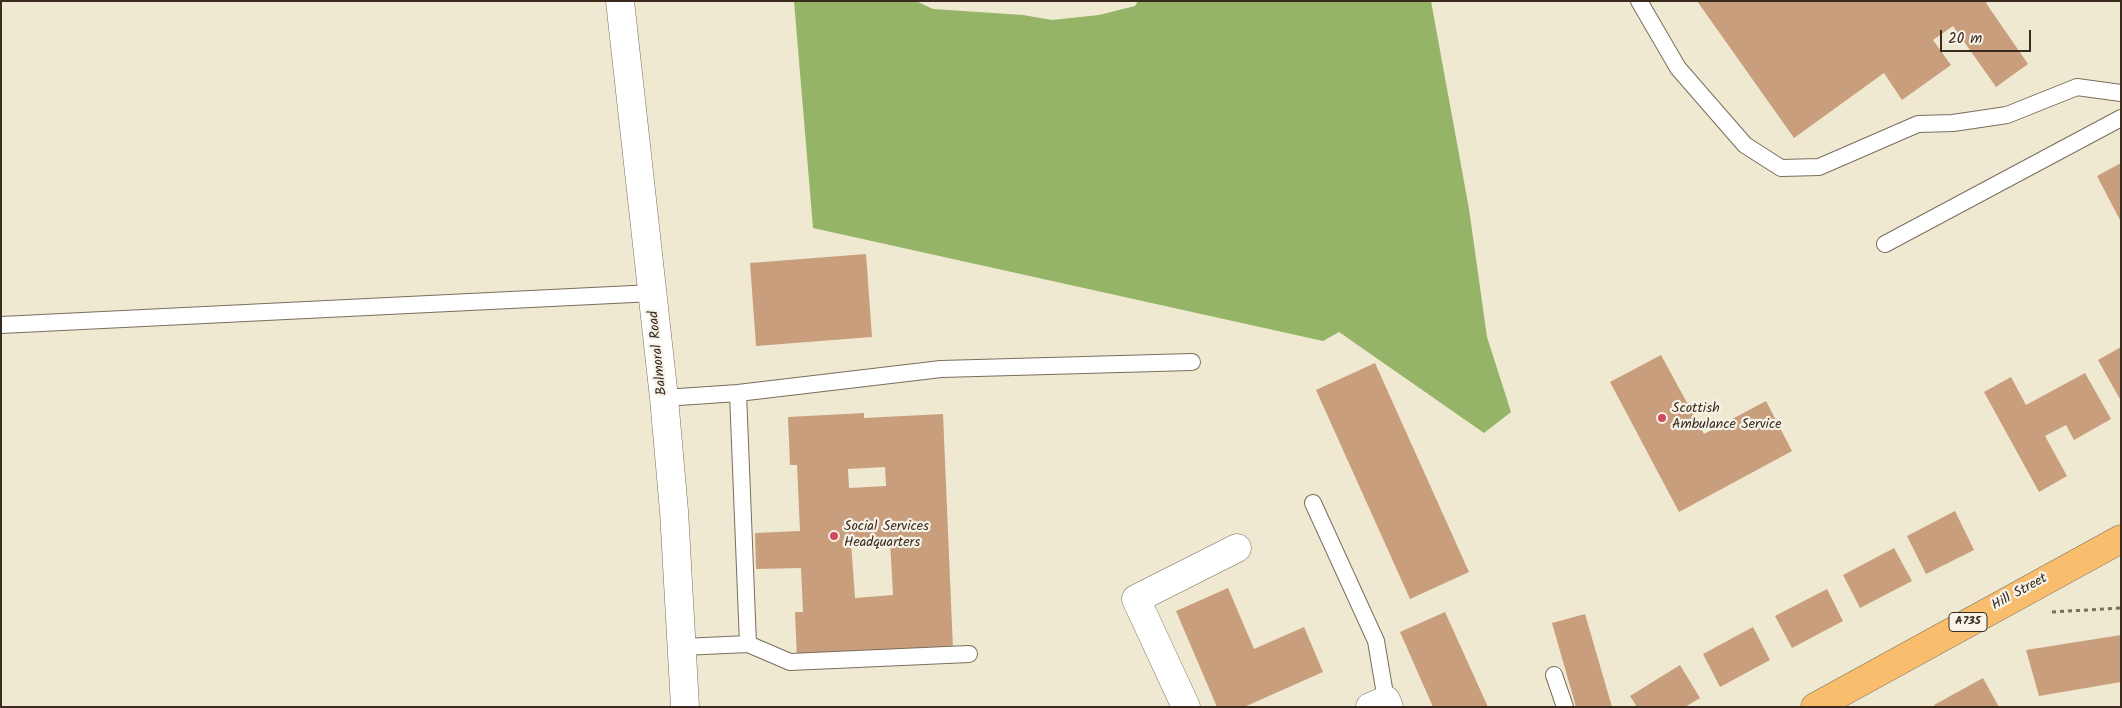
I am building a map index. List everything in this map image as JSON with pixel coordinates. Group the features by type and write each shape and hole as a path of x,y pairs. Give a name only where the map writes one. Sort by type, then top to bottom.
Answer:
{"main road":[{"name":"Hill Street","path":"1815,707 2121,539"}],"street":[{"name":"Balmoral Road","path":"620,1 664,398 674,511 685,707"},
{"path":"1186,707 1136,599 1237,548"}],"lane":[{"path":"1639,1 1678,68 1745,145 1781,168 1818,167 1918,124 1953,123 2007,115 2077,87 2121,93"},
{"path":"1885,244 2121,118"},
{"path":"1,325 652,293"},
{"path":"664,398 738,393 941,369 1192,362"},
{"path":"738,393 748,644"},
{"path":"1313,502 1376,641 1382,705"},
{"path":"682,647 748,644 790,662 969,654"},
{"path":"1554,675 1565,707"}],"green space":[{"path":"794,1 916,1 933,9 1023,15 1052,20 1099,15 1135,6 1138,1 1431,1 1469,209 1487,337 1511,412 1484,433 1339,332 1323,341 813,228"}],"building":[{"path":"1697,1 1989,1 1986,3 2028,64 1996,87 1953,26 1933,40 1951,65 1902,100 1884,73 1794,138"},
{"path":"2121,163 2121,222 2097,176"},
{"path":"866,254 872,337 756,346 750,263"},
{"path":"2121,347 2121,401 2098,360"},
{"name":"Scottish Ambulance Service","path":"1661,355 1704,434 1766,401 1792,451 1679,512 1610,382"},
{"path":"1375,363 1469,572 1410,599 1316,390"},
{"path":"2085,373 2111,419 2074,440 2066,425 2045,436 2067,476 2039,492 1984,392 2011,377 2026,405"},
{"path":"864,413 864,418 943,414 953,649 797,659 795,612 803,612 801,568 756,569 755,533 800,531 797,465 790,465 788,417","holes":["885,467 886,486 849,488 848,469","890,540 893,595 855,598 851,543"]},
{"path":"1955,511 1974,550 1926,574 1907,536"},
{"path":"1894,548 1912,581 1860,608 1843,575"},
{"path":"1228,588 1254,649 1304,627 1323,672 1244,707 1217,707 1176,611"},
{"path":"1827,589 1843,621 1792,648 1775,616"},
{"path":"1445,612 1488,707 1433,707 1400,632"},
{"path":"1585,614 1612,707 1576,707 1552,623"},
{"path":"1753,627 1770,660 1720,687 1703,654"},
{"path":"2121,635 2121,682 2039,696 2026,650"},
{"path":"1680,665 1700,698 1685,707 1637,707 1630,696"},
{"path":"1983,678 1999,707 1935,707 1934,705"}],"place":[{"name":"Scottish Ambulance Service","path":"1662,418"},
{"name":"Social Services Headquarters","path":"834,536"}]}
